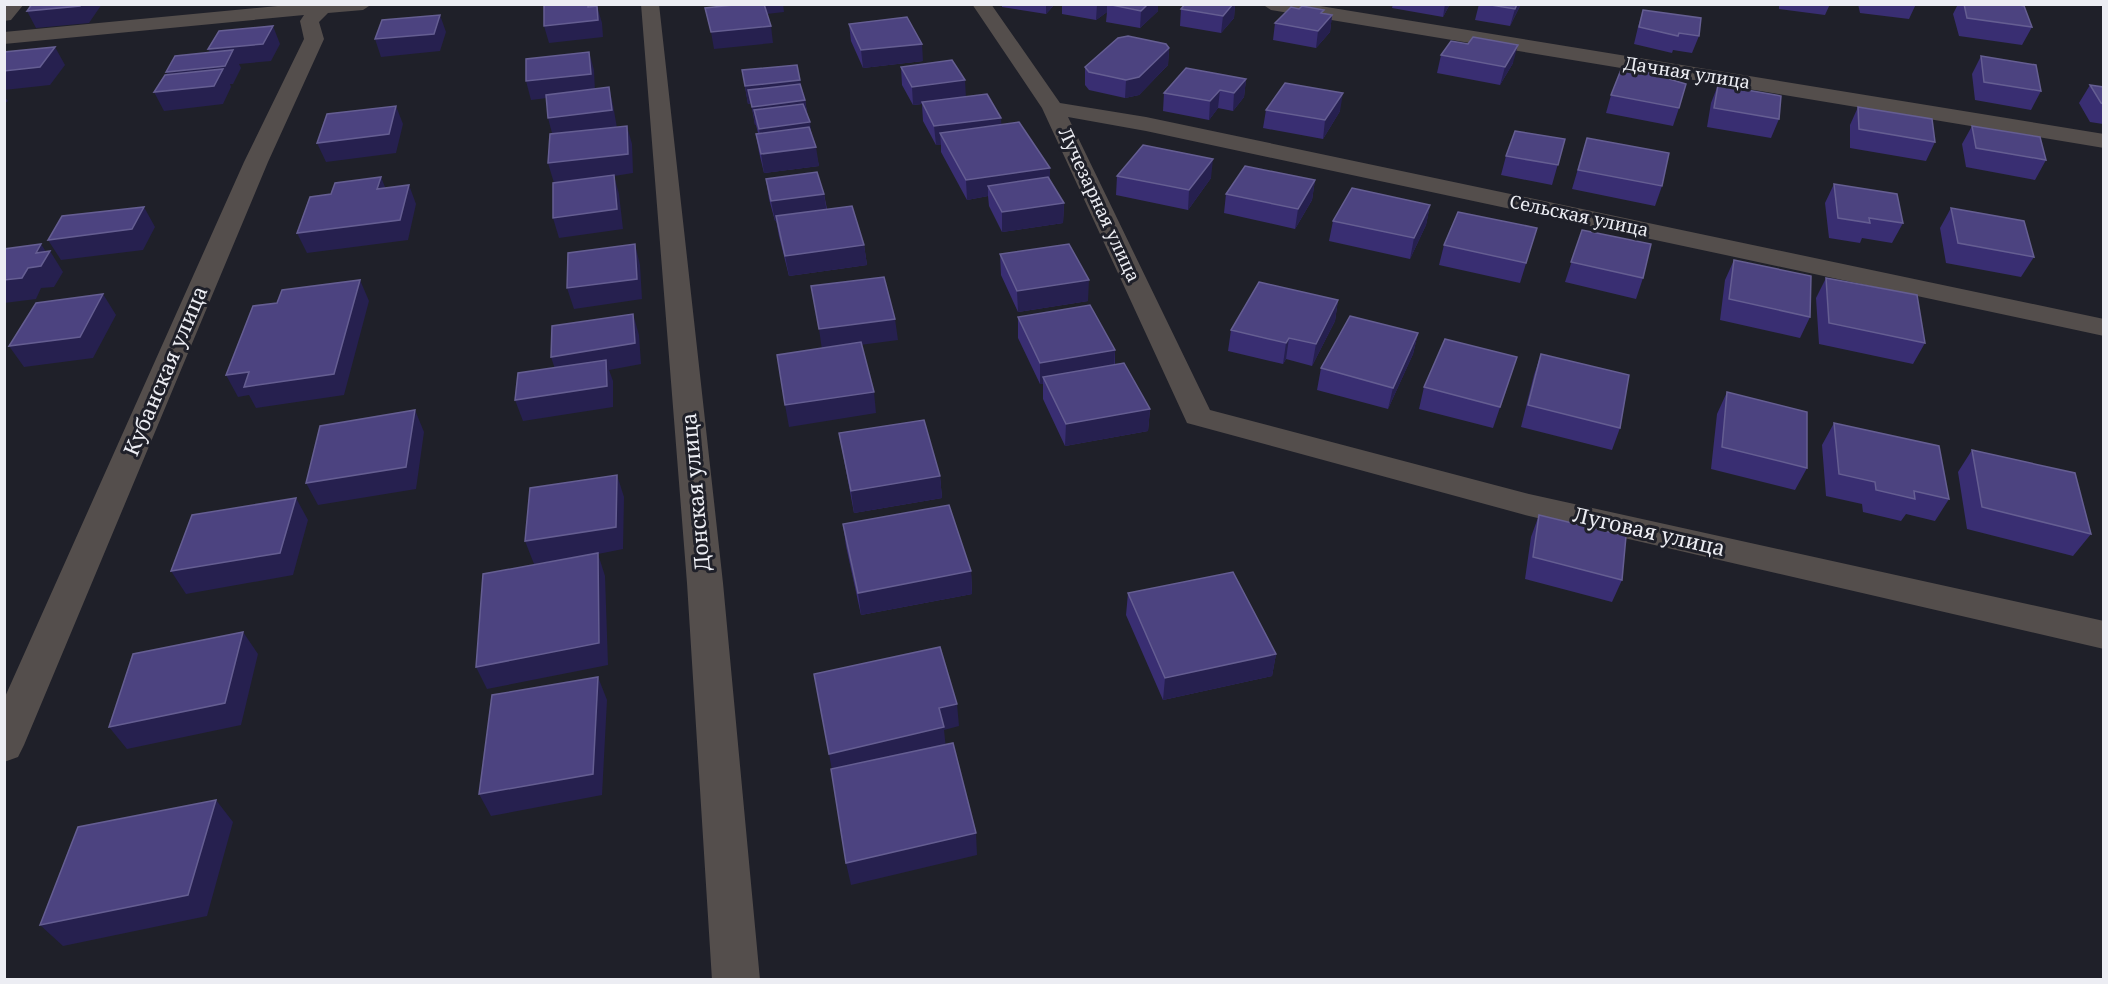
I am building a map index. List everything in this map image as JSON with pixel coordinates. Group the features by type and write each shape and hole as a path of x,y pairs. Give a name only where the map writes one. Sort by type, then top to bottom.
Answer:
{"street":[{"path":"4,16 15,4"},
{"path":"4,38 363,4"},
{"name":"Донская улица","path":"650,4 705,583 736,980"},
{"name":"Лучезарная улица","path":"981,4 1053,108 1198,416"},
{"name":"Дачная улица","path":"1271,4 2103,141"},
{"name":"Кубанская улица","path":"4,745 256,162 314,39 309,21 326,6"},
{"name":"Сельская улица","path":"1053,108 1146,124 2103,328"},
{"name":"Луговая улица","path":"1198,416 1529,505 2103,635"}],"building":[{"path":"32,4 81,4 80,6 27,11"},
{"path":"764,4 771,26 711,32 705,8"},
{"path":"1107,4 1148,4 1141,11"},
{"path":"1185,4 1233,4 1223,16 1181,9"},
{"path":"1485,4 1517,4 1515,9"},
{"path":"1964,4 2024,6 2032,27 1967,18"},
{"path":"544,5 597,6 598,20 544,26"},
{"path":"1302,6 1324,10 1321,13 1332,15 1318,31 1275,23 1291,7 1299,9"},
{"path":"1643,10 1701,18 1699,36 1679,33 1678,36 1639,27"},
{"path":"440,15 434,34 375,39 382,20"},
{"path":"907,17 922,44 861,50 849,24"},
{"path":"273,26 263,44 208,49 219,31"},
{"path":"1128,36 1166,44 1169,48 1139,77 1126,80 1089,72 1085,67 1118,38"},
{"path":"1473,37 1518,45 1505,67 1441,55 1451,41 1468,44"},
{"path":"55,47 40,67 4,71 4,52"},
{"path":"233,50 225,66 166,72 175,56"},
{"path":"589,52 591,74 526,81 526,59"},
{"path":"1981,56 2036,65 2041,91 1984,82"},
{"path":"952,60 965,80 912,87 901,67"},
{"path":"797,65 800,80 745,86 742,70"},
{"path":"1622,67 1686,84 1679,108 1611,95"},
{"path":"1186,68 1246,79 1234,93 1220,90 1210,101 1164,93"},
{"path":"223,69 214,86 154,92 165,75"},
{"path":"1285,83 1343,93 1325,120 1266,110"},
{"path":"800,84 805,100 752,107 748,90"},
{"path":"1718,85 1781,96 1779,119 1714,108"},
{"path":"2090,85 2103,87 2103,104 2101,103"},
{"path":"609,87 612,110 548,118 546,95"},
{"path":"987,94 1001,118 934,126 922,102"},
{"path":"803,104 810,122 759,129 754,110"},
{"path":"396,106 389,134 317,143 327,114"},
{"path":"1858,107 1932,119 1935,142 1859,129"},
{"path":"1019,122 1050,168 966,180 940,133"},
{"path":"627,126 628,154 548,163 550,134"},
{"path":"1972,126 2040,137 2046,160 1976,148"},
{"path":"809,127 816,147 761,154 756,134"},
{"path":"1515,131 1565,139 1558,165 1506,156"},
{"path":"1587,138 1669,153 1662,186 1578,170"},
{"path":"1143,145 1213,159 1189,190 1117,176"},
{"path":"1245,166 1315,180 1298,209 1226,194"},
{"path":"817,172 824,194 771,201 766,179"},
{"path":"614,175 617,209 553,218 553,183"},
{"path":"381,177 377,189 409,185 400,220 297,233 310,197 331,194 335,183"},
{"path":"1048,177 1064,203 1002,212 988,186"},
{"path":"1834,184 1897,194 1903,223 1869,218 1870,223 1838,218"},
{"path":"1352,188 1430,205 1414,238 1333,221"},
{"path":"852,206 864,245 785,256 776,216"},
{"path":"144,207 132,229 48,240 62,216"},
{"path":"1951,208 2024,221 2034,257 1958,243"},
{"path":"1458,212 1537,228 1526,263 1444,245"},
{"path":"1582,230 1651,244 1643,278 1571,262"},
{"path":"41,244 36,253 50,251 41,266 28,268 22,278 4,280 4,249"},
{"path":"635,244 637,279 567,288 568,253"},
{"path":"1069,244 1089,280 1017,291 1000,254"},
{"path":"1734,260 1811,276 1810,317 1729,299"},
{"path":"884,277 895,319 819,329 811,286"},
{"path":"1826,278 1917,295 1925,343 1829,323"},
{"path":"360,280 334,374 244,387 249,372 226,375 253,306 277,303 282,290"},
{"path":"1259,282 1338,300 1316,344 1289,338 1286,343 1231,330"},
{"path":"103,294 80,337 9,346 36,303"},
{"path":"1090,305 1115,350 1040,363 1018,317"},
{"path":"633,314 635,343 551,357 552,326"},
{"path":"1350,316 1418,333 1393,388 1321,368"},
{"path":"1445,339 1517,357 1500,407 1424,387"},
{"path":"861,342 874,392 785,405 777,355"},
{"path":"1541,354 1629,375 1620,428 1528,405"},
{"path":"606,360 607,386 515,400 518,373"},
{"path":"1124,363 1150,409 1066,424 1043,377"},
{"path":"1727,392 1807,412 1807,468 1722,447"},
{"path":"415,410 406,467 306,483 320,426"},
{"path":"924,420 940,476 851,491 839,433"},
{"path":"1834,423 1939,446 1949,499 1914,491 1915,499 1876,490 1875,482 1839,474"},
{"path":"1972,450 2075,473 2091,534 1982,507"},
{"path":"617,475 616,527 525,541 530,488"},
{"path":"296,498 280,553 171,571 192,515"},
{"path":"949,505 971,571 858,593 843,524"},
{"path":"1539,515 1626,536 1622,580 1533,557"},
{"path":"598,553 599,643 476,667 483,574"},
{"path":"1233,572 1276,654 1165,678 1128,593"},
{"path":"243,632 225,703 109,727 133,654"},
{"path":"940,647 957,704 939,708 944,727 829,754 814,674"},
{"path":"598,677 593,774 479,794 492,695"},
{"path":"953,743 976,833 846,863 831,769"},
{"path":"216,800 188,895 40,925 78,827"}]}
